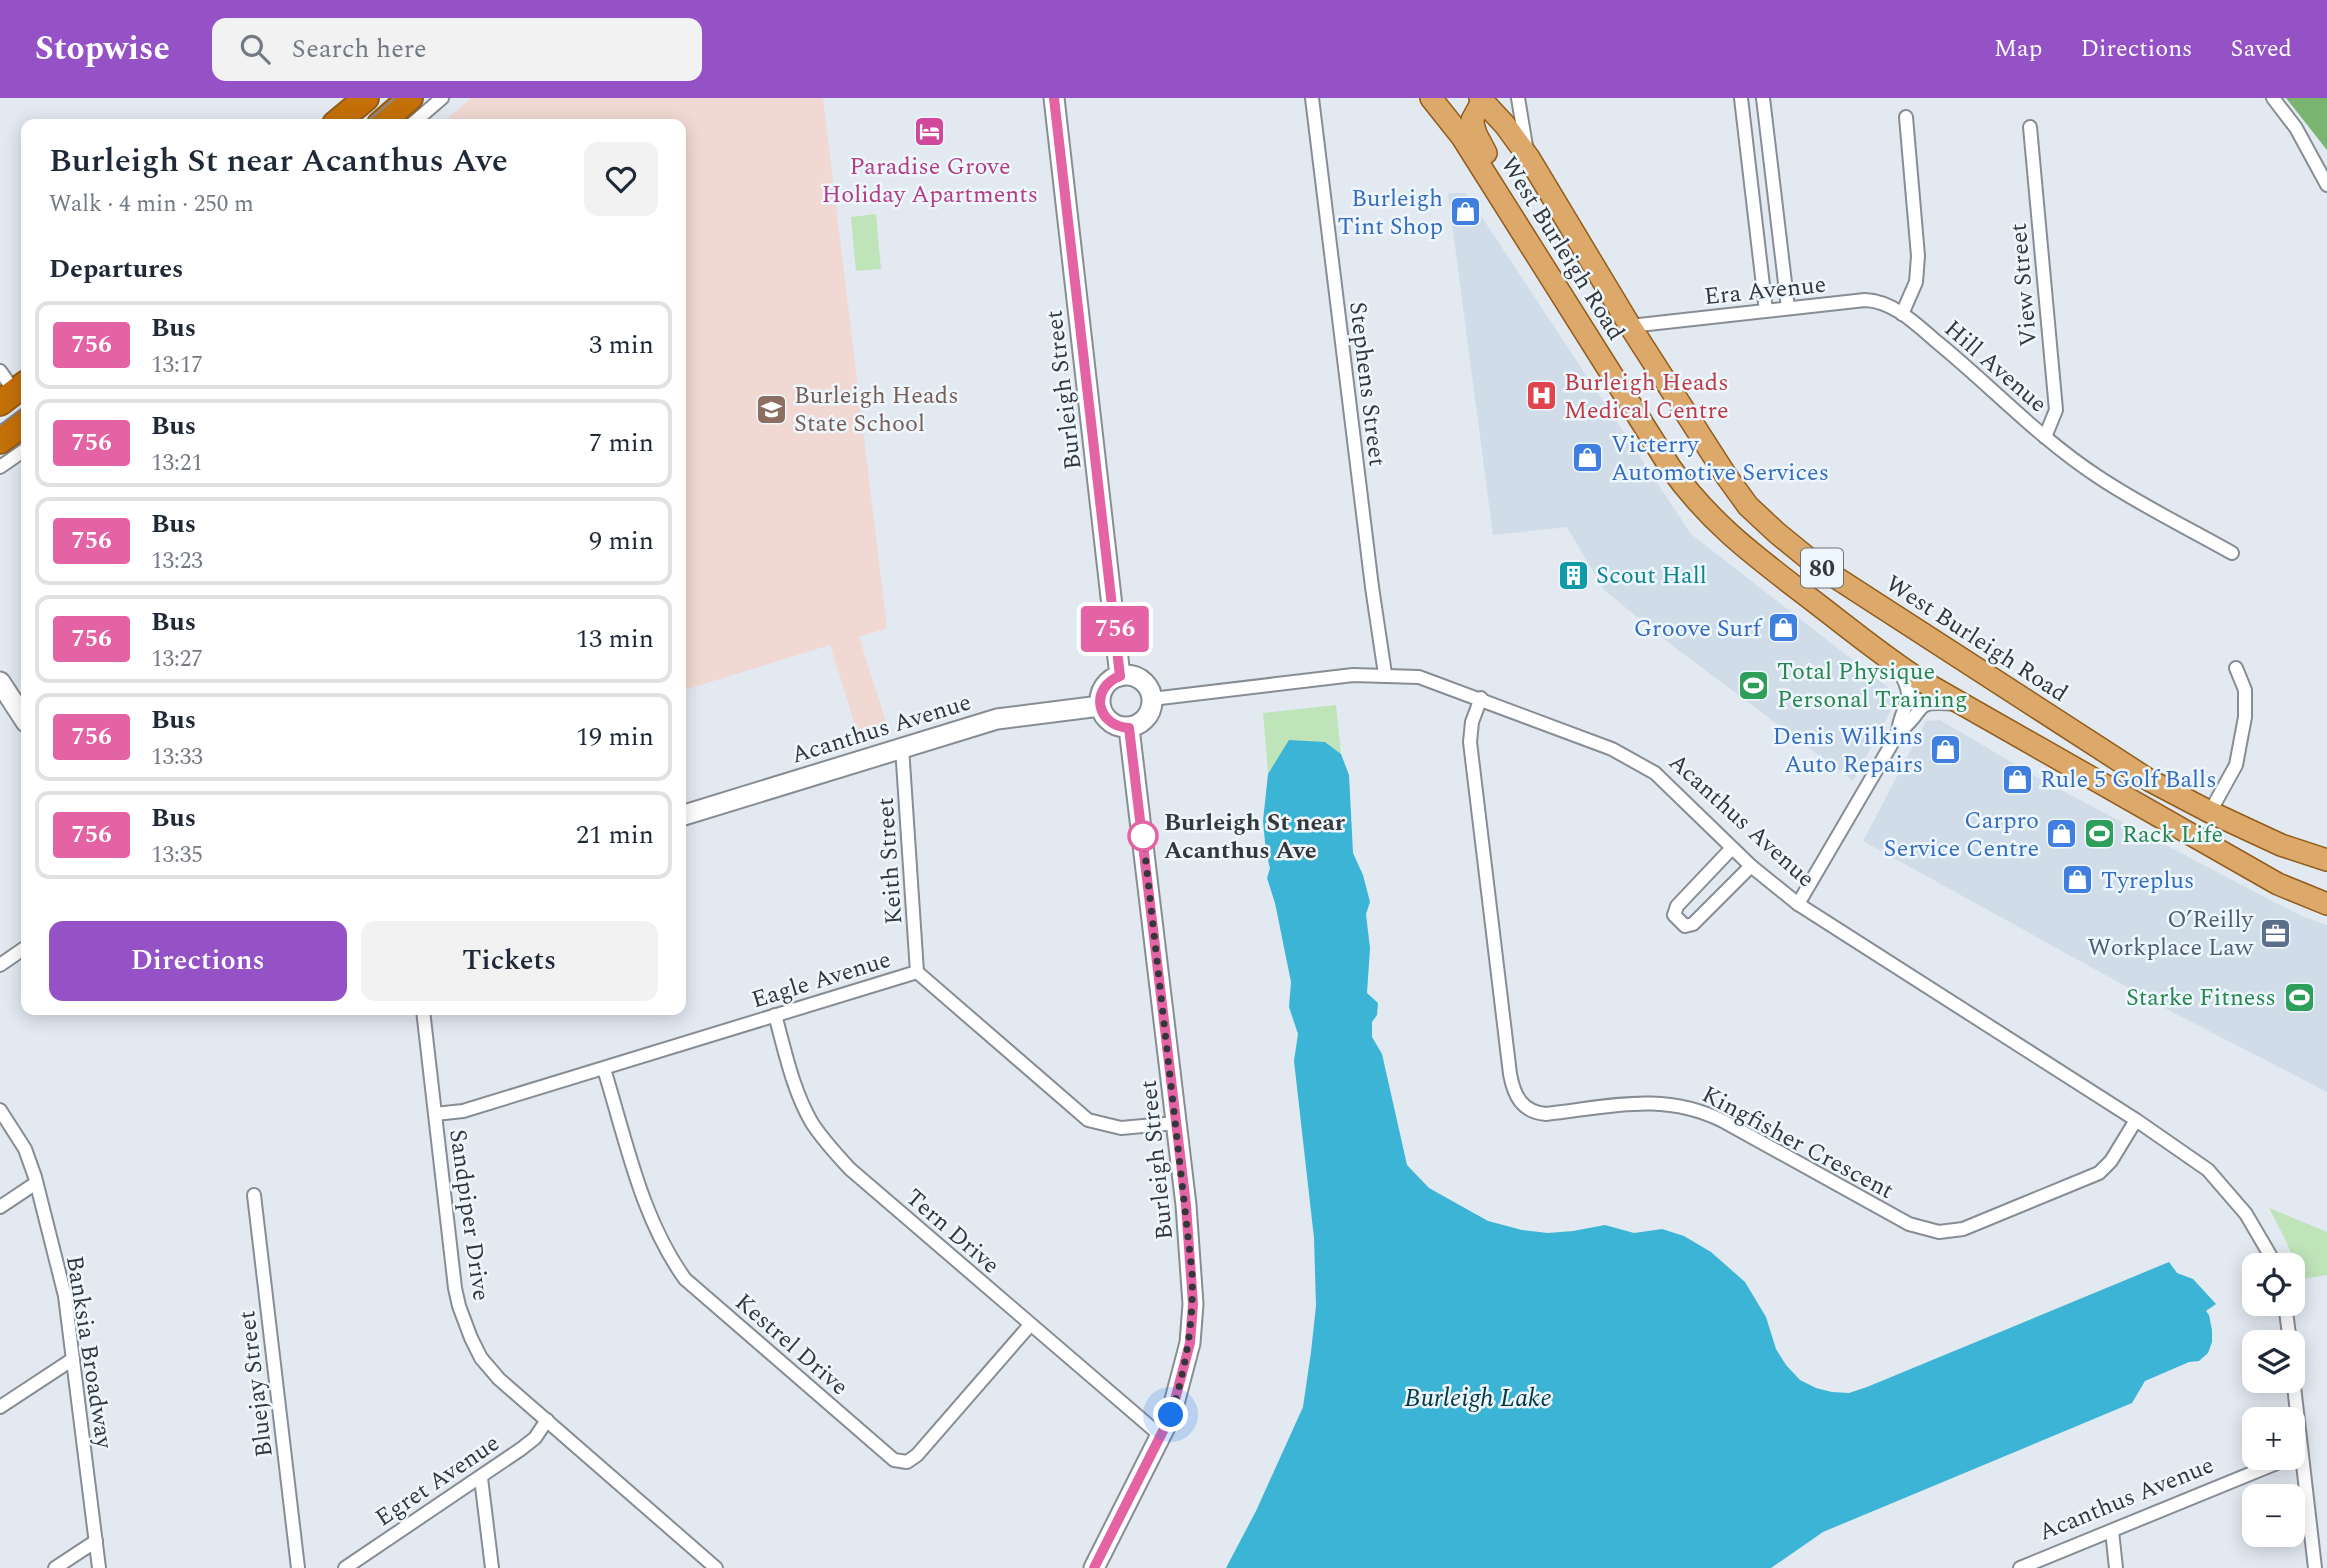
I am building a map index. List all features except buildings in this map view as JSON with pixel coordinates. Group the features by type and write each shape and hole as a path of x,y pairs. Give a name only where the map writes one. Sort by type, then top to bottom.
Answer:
{"highway":[{"path":"341,119 366,98"},
{"path":"386,119 410,98"},
{"path":"0,441 21,426"}],"main road":[{"name":"West Burleigh Road","path":"1431,98 1462,137 1691,496 1711,519 1895,664 1962,705 2278,884 2327,904"},
{"name":"West Burleigh Road","path":"1482,99 1529,158 1630,326 1741,496 1748,506 1796,550 1937,645 2138,773 2210,812 2281,845 2327,860"},
{"path":"1482,99 1474,114 1473,127 1533,227 1553,281"}],"street":[{"path":"418,119 442,98"},
{"name":"Burleigh Street","path":"1054,98 1120,676"},
{"name":"Stephens Street","path":"1312,98 1385,674"},
{"path":"1518,98 1529,158"},
{"path":"1741,98 1766,311"},
{"path":"1763,98 1788,308"},
{"path":"2273,98 2297,128 2327,185"},
{"path":"1902,314 1916,282 1918,256 1906,117"},
{"name":"View Street","path":"2030,127 2056,410 2045,437"},
{"name":"Era Avenue","path":"1630,326 1865,300 1880,301 1902,314"},
{"name":"Hill Avenue","path":"1902,314 2045,437 2097,477 2232,553"},
{"path":"0,371 14,393"},
{"path":"0,467 21,452"},
{"path":"1895,664 1905,679 1909,696 1898,733"},
{"path":"2210,812 2236,765 2245,717 2245,690 2236,668"},
{"name":"Acanthus Avenue","path":"1152,699 1353,674 1419,677 1612,749 1655,773 1751,866 1798,904 2208,1170 2246,1214 2269,1253"},
{"path":"1129,675 1145,683 1152,699 1152,707 1144,721 1129,728 1107,720 1100,706 1100,698 1106,684 1120,676 1129,675"},
{"path":"0,682 21,714"},
{"name":"Kingfisher Crescent","path":"1481,698 1472,722 1474,770 1510,1074 1514,1094 1528,1110 1546,1114 1654,1102 1683,1105 1723,1121 1909,1224 1939,1232 1963,1228 2099,1173 2111,1161 2136,1121"},
{"path":"1798,904 1898,733 1919,708 1927,704 1962,705"},
{"name":"Acanthus Avenue","path":"686,814 998,719 1100,706"},
{"name":"Burleigh Street","path":"1094,1568 1171,1415 1185,1366 1193,1304 1187,1219 1129,728"},
{"name":"Keith Street","path":"902,747 917,972"},
{"path":"1732,848 1677,906 1674,915 1679,922 1685,926 1693,924 1751,866"},
{"path":"0,965 21,950"},
{"name":"Eagle Avenue","path":"435,1114 463,1111 917,972 1088,1120 1121,1128 1176,1122"},
{"name":"Sandpiper Drive","path":"424,1015 456,1288 464,1322 481,1359 499,1379 716,1568"},
{"name":"Tern Drive","path":"775,1015 794,1083 811,1120 850,1169 1161,1436"},
{"name":"Kestrel Drive","path":"604,1069 649,1216 660,1241 685,1279 894,1460 907,1462 917,1455 1030,1325"},
{"name":"Banksia Broadway","path":"0,1110 24,1149 36,1183 65,1296 99,1568"},
{"path":"0,1207 36,1183"},
{"name":"Bluejay Street","path":"254,1195 298,1568"},
{"path":"0,1407 73,1359"},
{"name":"Egret Avenue","path":"345,1568 481,1478 535,1438 547,1420"},
{"name":"Acanthus Avenue","path":"2020,1568 2260,1470"},
{"path":"2297,1470 2315,1568"},
{"path":"481,1478 492,1568"},
{"path":"2112,1531 2116,1568"},
{"path":"55,1568 96,1541"}],"shaded area":[{"name":"Burleigh Heads State School","path":"471,98 823,98 887,628 859,637 887,725 858,735 830,645 686,689 686,119 447,119"},
{"path":"1448,193 1466,193 1691,534 1894,692 1895,703 1853,781 1673,646 1604,590 1567,527 1493,535"},
{"path":"1940,720 2042,780 2301,916 2327,925 2327,1092 2174,1013 1863,841 1926,721"}],"green space":[{"path":"2286,98 2327,98 2327,150"},
{"path":"876,214 881,269 856,271 851,217"},
{"path":"1336,705 1341,754 1325,742 1278,760 1268,774 1263,713"},
{"path":"2269,1208 2327,1232 2327,1275 2305,1278 2305,1253 2291,1253"}],"water":[{"name":"Burleigh Lake","path":"1289,740 1325,742 1341,754 1349,775 1353,853 1363,875 1370,902 1366,914 1370,948 1367,993 1378,1003 1377,1015 1372,1022 1372,1037 1382,1054 1407,1165 1429,1188 1488,1221 1522,1230 1548,1233 1605,1225 1634,1233 1662,1229 1684,1236 1711,1252 1745,1282 1766,1317 1776,1349 1800,1380 1832,1392 1849,1393 1867,1387 2169,1262 2177,1273 2193,1279 2216,1304 2206,1311 2212,1330 2208,1353 2199,1361 2189,1362 2145,1381 2132,1403 1823,1532 1771,1568 1226,1568 1256,1511 1303,1407 1316,1306 1314,1238 1294,1061 1298,1034 1289,1007 1291,982 1275,903 1267,878 1270,868 1263,821 1268,774"}],"tram line":[{"path":"370,119 395,98"},
{"path":"0,425 21,409"}],"bus line":[{"name":"756","path":"1054,98 1120,676 1106,684 1102,690 1100,706 1107,720 1129,728 1186,1205 1193,1288 1190,1343 1171,1415 1094,1568"}],"place":[{"name":"Paradise Grove Holiday Apartments","path":"930,132"},
{"name":"Burleigh Tint Shop","path":"1466,212"},
{"name":"Burleigh Heads Medical Centre","path":"1541,396"},
{"name":"Burleigh Heads State School","path":"771,409"},
{"name":"Victerry Automotive Services","path":"1588,458"},
{"name":"Scout Hall","path":"1573,575"},
{"name":"Groove Surf","path":"1784,628"},
{"name":"Total Physique Personal Training","path":"1754,685"},
{"name":"Denis Wilkins Auto Repairs","path":"1946,750"},
{"name":"Rule 5 Golf Balls","path":"2017,779"},
{"name":"Carpro Service Centre","path":"2062,834"},
{"name":"Rack Life","path":"2099,834"},
{"name":"Burleigh St near Acanthus Ave","path":"1143,836"},
{"name":"Tyreplus","path":"2078,880"},
{"name":"O’Reilly Workplace Law","path":"2276,933"},
{"name":"Starke Fitness","path":"2299,997"}],"route":[{"path":"1143,836 1192,1272 1190,1343 1171,1415"}]}
